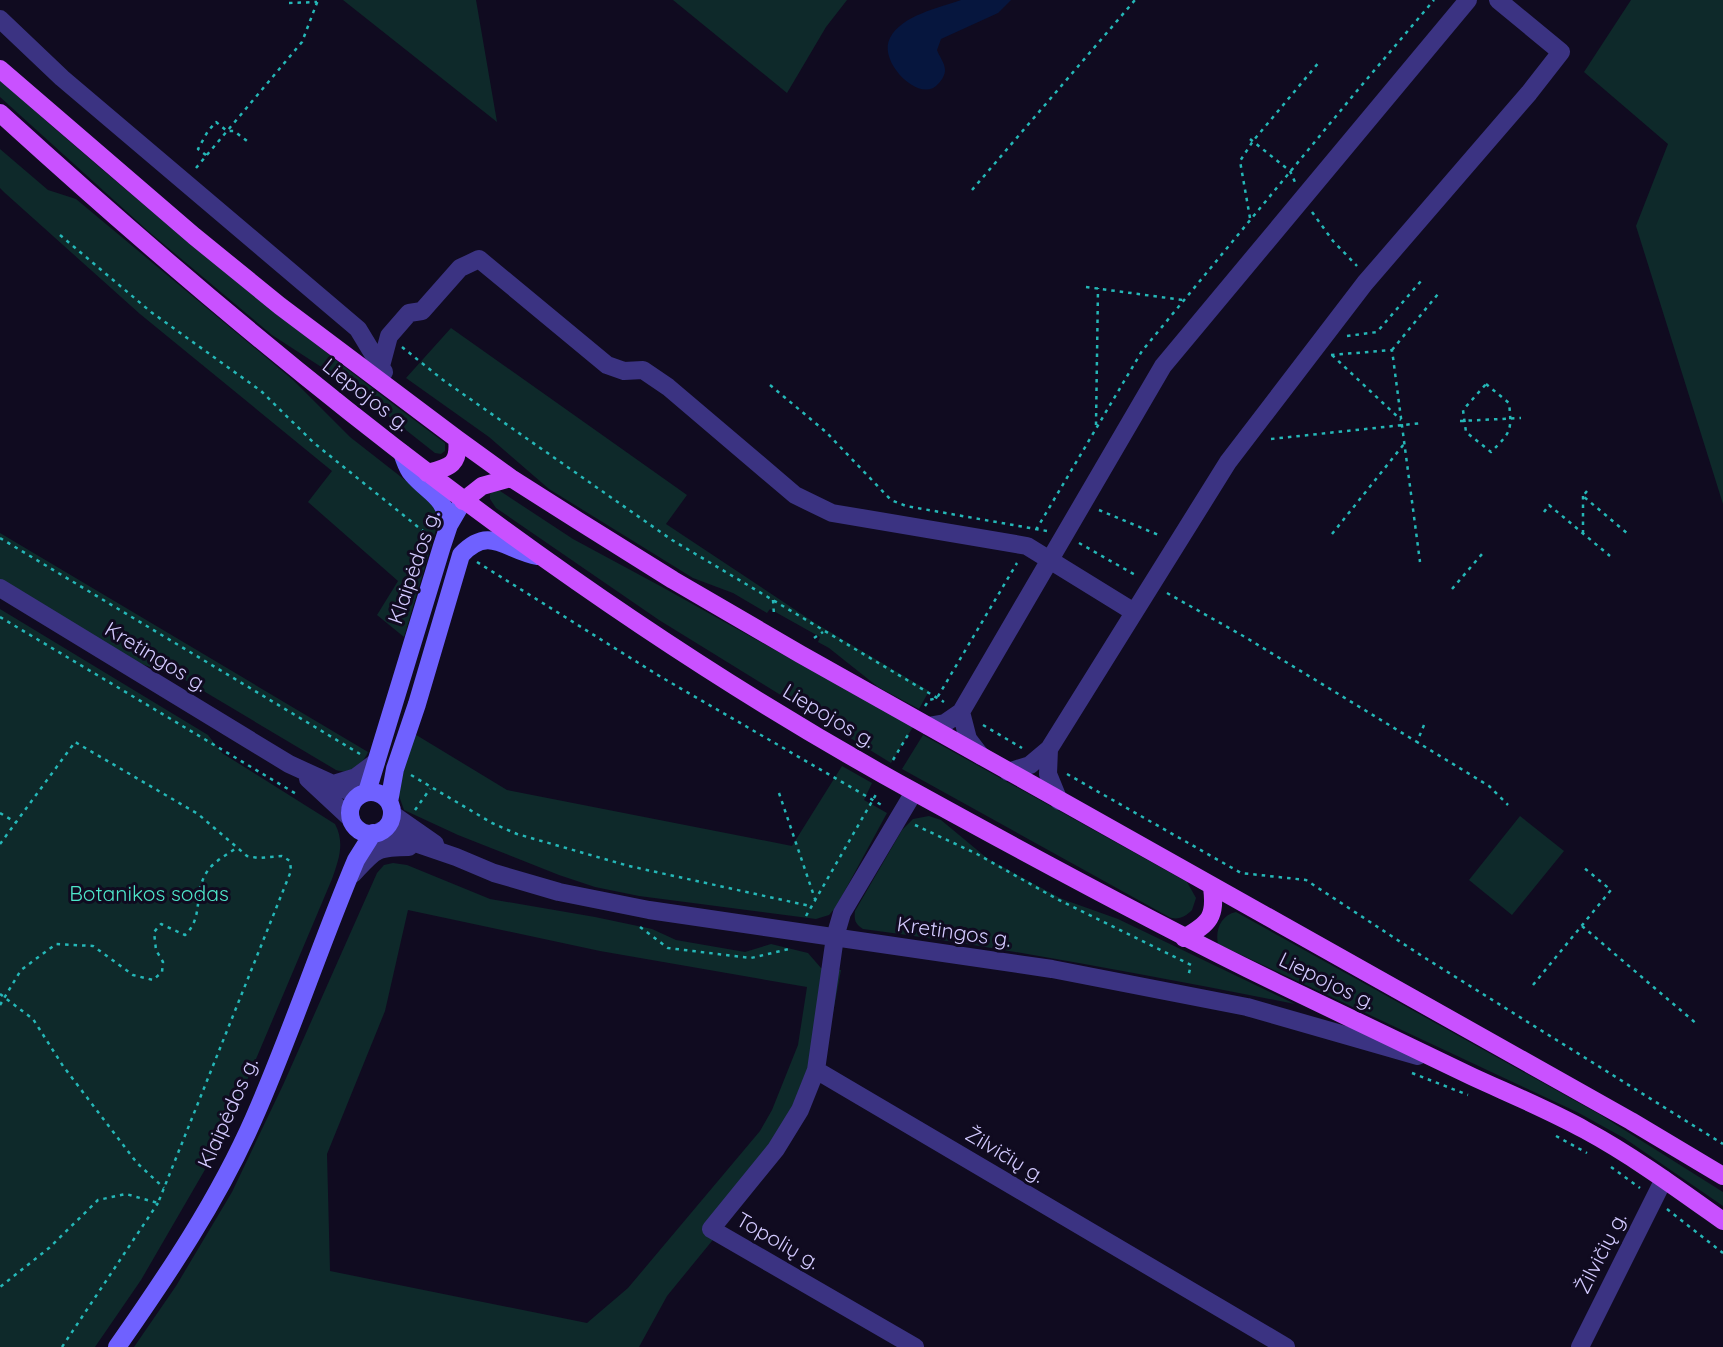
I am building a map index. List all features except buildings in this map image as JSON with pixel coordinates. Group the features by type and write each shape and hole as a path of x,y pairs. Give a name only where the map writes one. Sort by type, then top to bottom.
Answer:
{"main road":[{"name":"Liepojos g.","path":"0,69 280,306 510,478 673,580 1059,801 1619,1114 1723,1176"},
{"name":"Liepojos g.","path":"0,113 169,264 427,473 538,556 679,650 914,793 1184,938 1582,1128 1664,1179 1723,1221"},
{"path":"427,473 446,468 453,463 458,453 457,439"},
{"path":"402,453 410,473 444,506 449,525"},
{"path":"463,501 482,486 510,478"},
{"name":"Klaipėdos g.","path":"363,794 376,762 442,545 449,525 463,501"},
{"path":"353,822 363,832 377,832 388,824 395,769 461,555 477,542 489,540 500,541 523,554 538,556"},
{"path":"356,860 351,809 363,794 383,796 390,808"},
{"name":"Klaipėdos g.","path":"117,1347 183,1249 216,1194 248,1129 347,880 356,860 377,832"},
{"path":"1184,938 1209,921 1214,907 1212,887"}],"street":[{"path":"923,723 945,723 961,712 1163,366 1468,0"},
{"path":"1008,772 1030,765 1049,749 1228,462 1326,343 1365,283 1529,93 1560,52 1498,0"},
{"path":"0,19 61,78 358,329 393,391"},
{"path":"381,366 389,336 409,313 422,311 460,268 479,259 607,365 624,371 643,370 668,387 795,495 832,513 1027,546 1133,612"},
{"path":"358,329 389,336"},
{"name":"Kretingos g.","path":"0,588 289,764 363,794"},
{"path":"961,712 968,738 981,756"},
{"path":"1049,749 1048,774 1059,801"},
{"path":"333,784 356,777 376,762"},
{"name":"Kretingos g.","path":"289,764 353,822"},
{"path":"816,1070 835,937 842,913 914,793"},
{"name":"Kretingos g.","path":"390,808 399,821 456,857"},
{"name":"Kretingos g.","path":"377,832 456,857 494,873 559,892 797,939 835,937 1052,969 1247,1007 1445,1063"},
{"name":"Klaipėdos g.","path":"347,880 374,851 387,847 426,848"},
{"name":"Topolių g.","path":"816,1070 800,1110 776,1149 711,1229 915,1347"},
{"name":"Žilvičių g.","path":"816,1070 1286,1347"},
{"name":"Žilvičių g.","path":"1580,1347 1664,1179"}],"path":[{"path":"972,190 1135,0"},
{"path":"639,926 668,948 751,958 797,939 815,899 874,800 885,775 923,723 929,700 937,698 1142,351 1434,0"},
{"path":"193,171 302,43 318,1 289,3"},
{"path":"1251,219 1240,160 1320,61"},
{"path":"206,156 198,149 216,122 247,141"},
{"path":"60,235 151,312 261,391 314,443 442,545"},
{"path":"1326,343 1344,336 1377,332 1421,281"},
{"path":"1086,287 1184,300"},
{"path":"1096,428 1098,288"},
{"path":"1420,562 1392,350 1438,294"},
{"path":"1326,343 1392,350"},
{"path":"1326,343 1401,420"},
{"path":"1486,384 1509,403 1511,418 1509,433 1491,452 1466,432 1462,421 1463,410 1486,384"},
{"path":"1462,421 1521,418"},
{"path":"1271,439 1422,423"},
{"path":"1332,534 1404,444"},
{"path":"1583,534 1583,496 1587,491"},
{"path":"1583,496 1628,534"},
{"path":"1052,501 1082,502 1176,543"},
{"path":"1544,512 1549,505 1610,556"},
{"path":"1452,589 1482,554 1479,551"},
{"path":"461,555 475,561 661,677 900,817 1191,965 1183,995"},
{"path":"773,600 774,615"},
{"path":"0,617 307,800"},
{"path":"814,638 824,631"},
{"path":"1424,725 1417,742 1489,786 1508,805"},
{"path":"0,844 75,742 198,814 247,856 282,856 290,861 290,871 158,1203 62,1347"},
{"path":"779,793 815,899"},
{"path":"0,813 15,822"},
{"path":"0,1005 21,970 56,944 93,946 133,975 153,980 162,972 163,962 156,950 154,932 162,924 185,935 194,928 199,889 209,868 236,848"},
{"path":"1533,985 1611,890 1583,867"},
{"path":"1582,926 1698,1025"},
{"path":"0,994 33,1019 63,1066 137,1163 164,1188"},
{"path":"1402,1069 1475,1098"},
{"path":"1551,1133 1595,1157"},
{"path":"1606,1163 1723,1254"},
{"path":"0,1287 49,1248 98,1200 126,1194 158,1203"}],"green space":[{"path":"343,0 476,0 497,122"},
{"path":"673,0 847,0 826,27 787,93"},
{"path":"1631,0 1723,0 1723,504 1636,226 1668,144 1584,72"},
{"path":"0,80 108,175 218,266 445,443 445,451 441,454 435,453 349,385 272,335 148,231 0,97"},
{"path":"0,149 48,190 76,199 292,379 350,437 428,498 438,512 438,523 404,637 377,615 398,581 308,502 332,471 140,314 5,193 0,188"},
{"path":"451,328 687,495 666,524 815,623 929,691 919,709 878,687 818,642 820,637 770,609 767,613 733,593 693,578 549,489 489,437 406,378"},
{"path":"494,490 500,491 573,539 913,727 891,763 659,620 496,508 490,499"},
{"path":"0,533 368,752 365,757 359,766 351,770 336,770 185,680 139,663 0,579"},
{"name":"Botanikos sodas","path":"0,609 208,735 222,753 335,824 340,838 339,858 332,879 221,1142 141,1280 95,1347 0,1347"},
{"path":"413,733 507,790 792,846 842,766 872,783 864,800 887,813 836,907 829,915 816,919 639,896 595,887 559,875 458,835 404,810 398,793"},
{"path":"923,735 1187,882 1196,898 1192,910 1182,917 1169,917 902,769"},
{"path":"929,816 941,820 988,859 1062,899 1118,919 1295,1004 1026,954 863,929 856,922 855,911 902,830 913,819"},
{"path":"1520,816 1564,851 1512,915 1469,880"},
{"path":"384,865 407,865 490,899 652,929 676,940 745,952 771,944 808,953 821,968 841,970 823,1066 795,1133 774,1165 667,1296 639,1347 134,1347 176,1286 232,1192 283,1085 377,873","holes":["408,910 600,951 807,987 798,1045 772,1110 760,1131 628,1288 587,1323 330,1271 327,1154 385,1011"]},
{"path":"1236,912 1599,1114 1723,1192 1723,1206 1624,1138 1577,1112 1218,944 1220,924 1226,916"}],"water":[{"path":"961,0 1011,0 998,13 941,39 937,50 945,70 938,84 931,89 912,85 895,69 888,48 890,38 903,23 912,18"}]}
